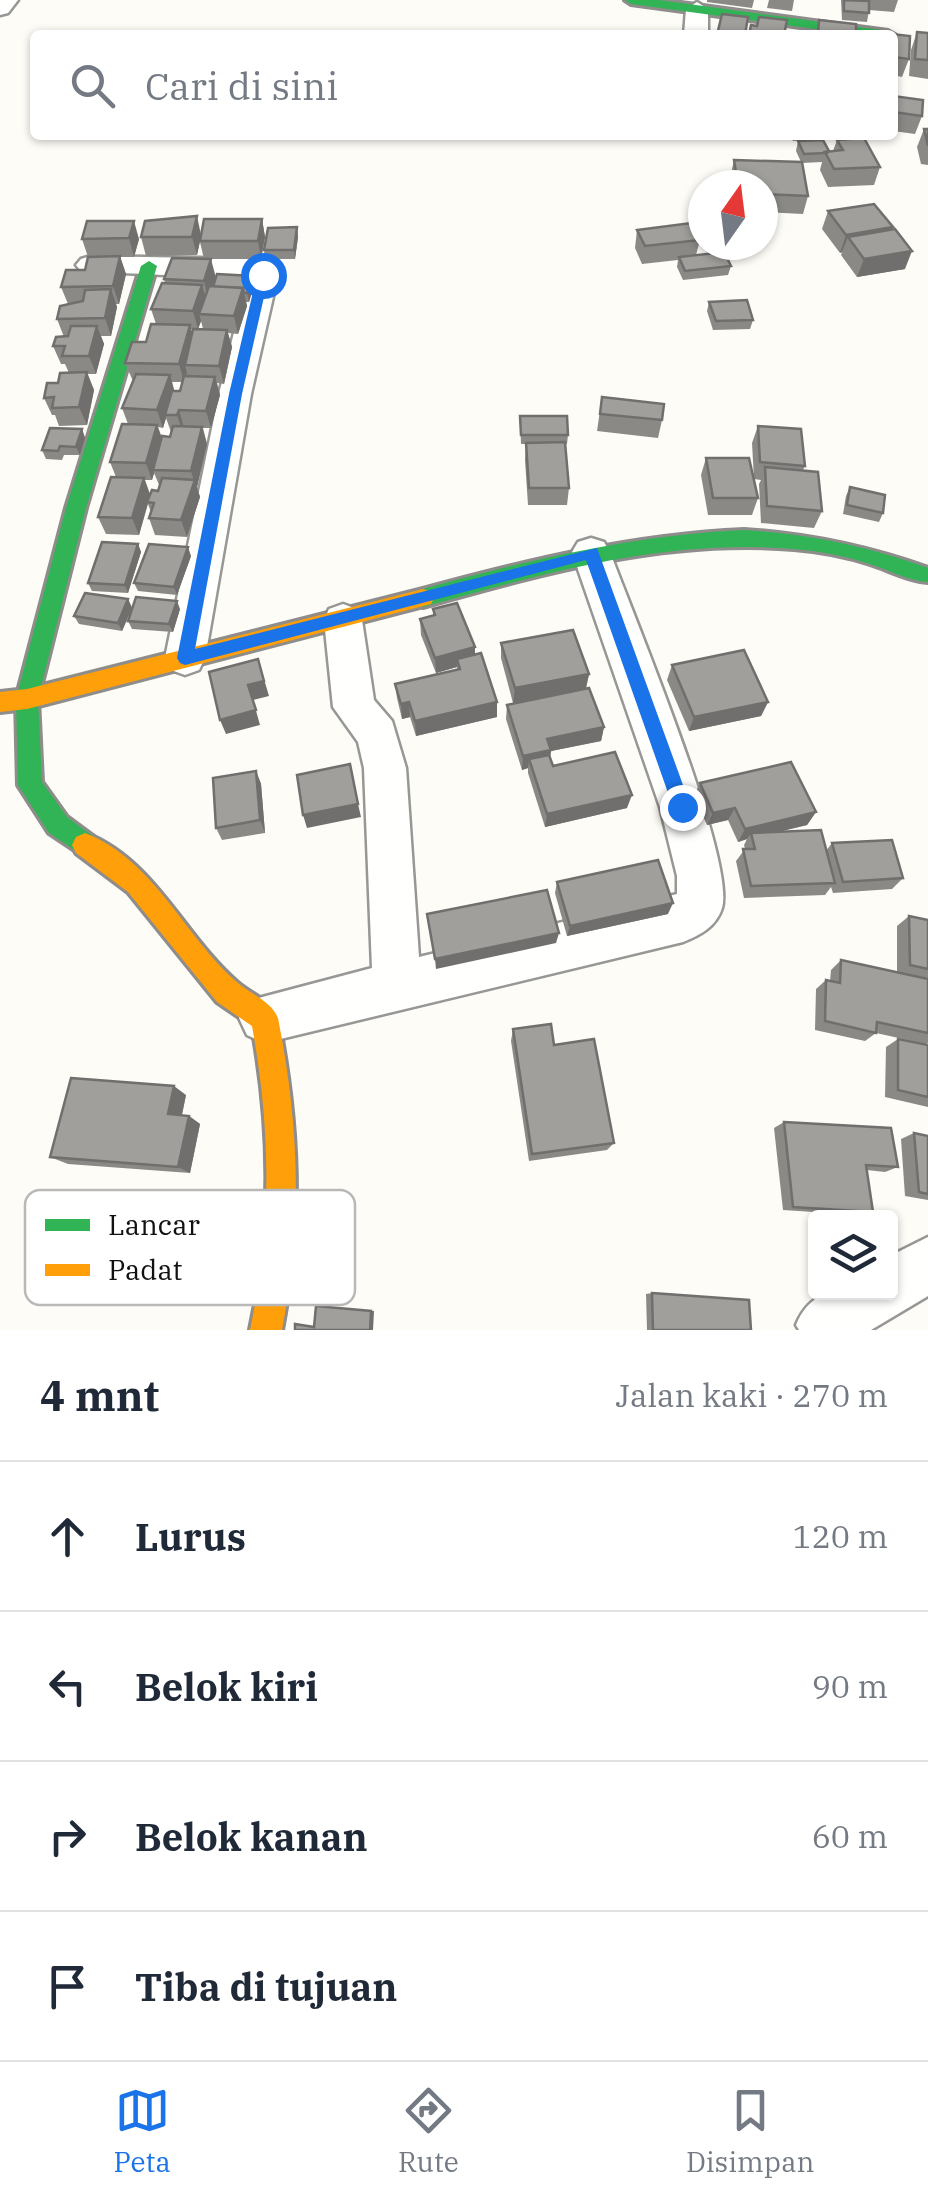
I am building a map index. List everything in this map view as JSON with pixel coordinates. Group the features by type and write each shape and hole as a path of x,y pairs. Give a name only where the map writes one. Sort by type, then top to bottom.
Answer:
{"street":[{"path":"0,8 7,0"},
{"path":"631,0 853,30"},
{"path":"696,30 697,9"},
{"path":"92,265 251,268 263,275 235,394 185,658"},
{"path":"149,266 83,486 27,700 30,785 38,802 58,825 137,883 227,992 264,1018 288,1152 286,1190"},
{"path":"112,387 148,389"},
{"path":"200,392 235,394"},
{"path":"83,486 121,488"},
{"path":"178,492 216,495"},
{"path":"0,702 27,700 343,620 591,552 670,540 764,538 867,555 925,575"},
{"path":"264,1018 682,919 700,905 700,876 682,807 591,552"},
{"path":"343,620 354,707 377,734 385,768 397,986"},
{"path":"898,1282 928,1265"},
{"path":"825,1325 867,1300"},
{"path":"266,1330 271,1305"}],"building":[{"path":"844,0 869,1 869,13 844,11"},
{"path":"722,14 748,17 746,30 718,30"},
{"path":"759,17 787,20 785,30 750,30 751,25 757,26"},
{"path":"819,20 856,24 856,30 818,30"},
{"path":"917,32 928,33 928,60 915,59"},
{"path":"898,35 910,36 909,59 898,58"},
{"path":"898,97 923,100 922,116 898,113"},
{"path":"823,140 829,151 826,153 804,154 798,141"},
{"path":"837,140 865,140 880,167 834,169 825,152 843,150"},
{"path":"734,160 802,162 808,196 778,195 778,170 736,170"},
{"path":"874,204 893,227 846,235 828,211"},
{"path":"197,216 192,237 141,237 145,221"},
{"path":"204,219 262,219 258,241 200,241"},
{"path":"87,221 134,221 129,238 82,239"},
{"path":"688,223 688,241 645,246 637,230"},
{"path":"297,227 294,250 264,250 268,228"},
{"path":"895,229 912,251 864,259 848,237"},
{"path":"120,256 113,286 61,287 66,270 85,270 88,257"},
{"path":"679,257 728,260 731,266 685,271"},
{"path":"172,258 211,259 204,281 164,279"},
{"path":"217,274 252,276 247,293 243,288 213,287"},
{"path":"162,283 202,285 193,311 151,309"},
{"path":"209,286 243,288 234,316 199,314"},
{"path":"111,289 105,318 57,319 60,306 83,301 85,290"},
{"path":"747,300 753,320 716,321 709,302"},
{"path":"151,324 190,325 179,364 125,363 132,342 146,342"},
{"path":"71,326 97,326 89,356 62,356 65,346 53,346 56,337 68,336"},
{"path":"193,329 227,330 219,366 185,365"},
{"path":"87,372 79,407 52,408 54,397 44,398 47,383 58,383 60,373"},
{"path":"136,374 170,375 157,410 122,408"},
{"path":"184,376 215,377 206,411 179,410 177,415 165,415 172,391 180,391"},
{"path":"602,397 664,404 662,420 600,414"},
{"path":"520,416 567,416 568,435 521,435"},
{"path":"122,424 157,425 146,463 110,462"},
{"path":"173,426 202,427 191,471 153,470 162,436 170,437"},
{"path":"758,426 801,429 805,466 760,462"},
{"path":"50,428 82,429 76,447 42,450"},
{"path":"565,442 569,488 529,488 526,443"},
{"path":"706,458 749,458 758,498 713,498"},
{"path":"765,467 818,472 822,511 767,506"},
{"path":"111,477 144,478 132,518 98,517"},
{"path":"162,478 195,480 181,520 149,518 154,503 147,502 152,490 158,491"},
{"path":"850,487 885,495 883,513 847,505"},
{"path":"102,542 138,544 125,585 88,583"},
{"path":"149,544 188,547 174,587 134,583"},
{"path":"85,593 128,599 118,623 74,616"},
{"path":"136,597 177,601 169,624 128,621"},
{"path":"457,603 475,647 435,658 420,619 435,615 433,609"},
{"path":"573,630 589,674 515,688 501,643"},
{"path":"744,650 768,702 694,717 672,665"},
{"path":"481,653 497,702 415,721 409,702 401,704 395,684 460,669 457,659"},
{"path":"258,659 264,681 248,685 256,710 220,720 209,672"},
{"path":"589,688 604,727 547,739 551,750 523,756 507,705"},
{"path":"615,752 632,795 547,814 529,759 549,755 553,766"},
{"path":"791,762 816,812 745,829 735,808 713,813 700,783"},
{"path":"350,764 358,804 303,815 297,775"},
{"path":"256,771 260,820 216,828 213,778"},
{"path":"821,830 835,883 751,886 743,849 755,849 751,833"},
{"path":"892,840 903,878 843,882 832,843"},
{"path":"658,860 673,903 570,926 557,882"},
{"path":"547,890 559,933 435,959 427,914"},
{"path":"909,916 928,920 928,969 910,965"},
{"path":"841,960 928,979 928,1033 877,1022 876,1033 825,1021 826,980 840,983"},
{"path":"551,1024 554,1045 594,1039 614,1143 532,1154 513,1029"},
{"path":"898,1039 928,1045 928,1097 898,1090"},
{"path":"71,1078 174,1086 168,1114 189,1116 178,1167 50,1157"},
{"path":"784,1122 891,1128 898,1167 866,1165 873,1210 793,1207"},
{"path":"914,1133 928,1136 928,1194 919,1192"},
{"path":"652,1293 749,1300 751,1330 653,1330"},
{"path":"316,1306 371,1311 370,1330 295,1330 295,1324 314,1327"}],"traffic: fast":[{"path":"631,0 851,30"},
{"path":"85,845 58,825 30,785 27,699 76,508 149,266"},
{"path":"423,598 582,557 690,540 798,541 861,553 925,575"}],"traffic: slow":[{"path":"0,702 27,699 423,598"},
{"path":"85,845 137,883 227,992 264,1018 278,1098 283,1190"},
{"path":"266,1330 271,1305"}],"route":[{"path":"263,275 235,394 185,658 343,620 591,552 682,807"}]}
